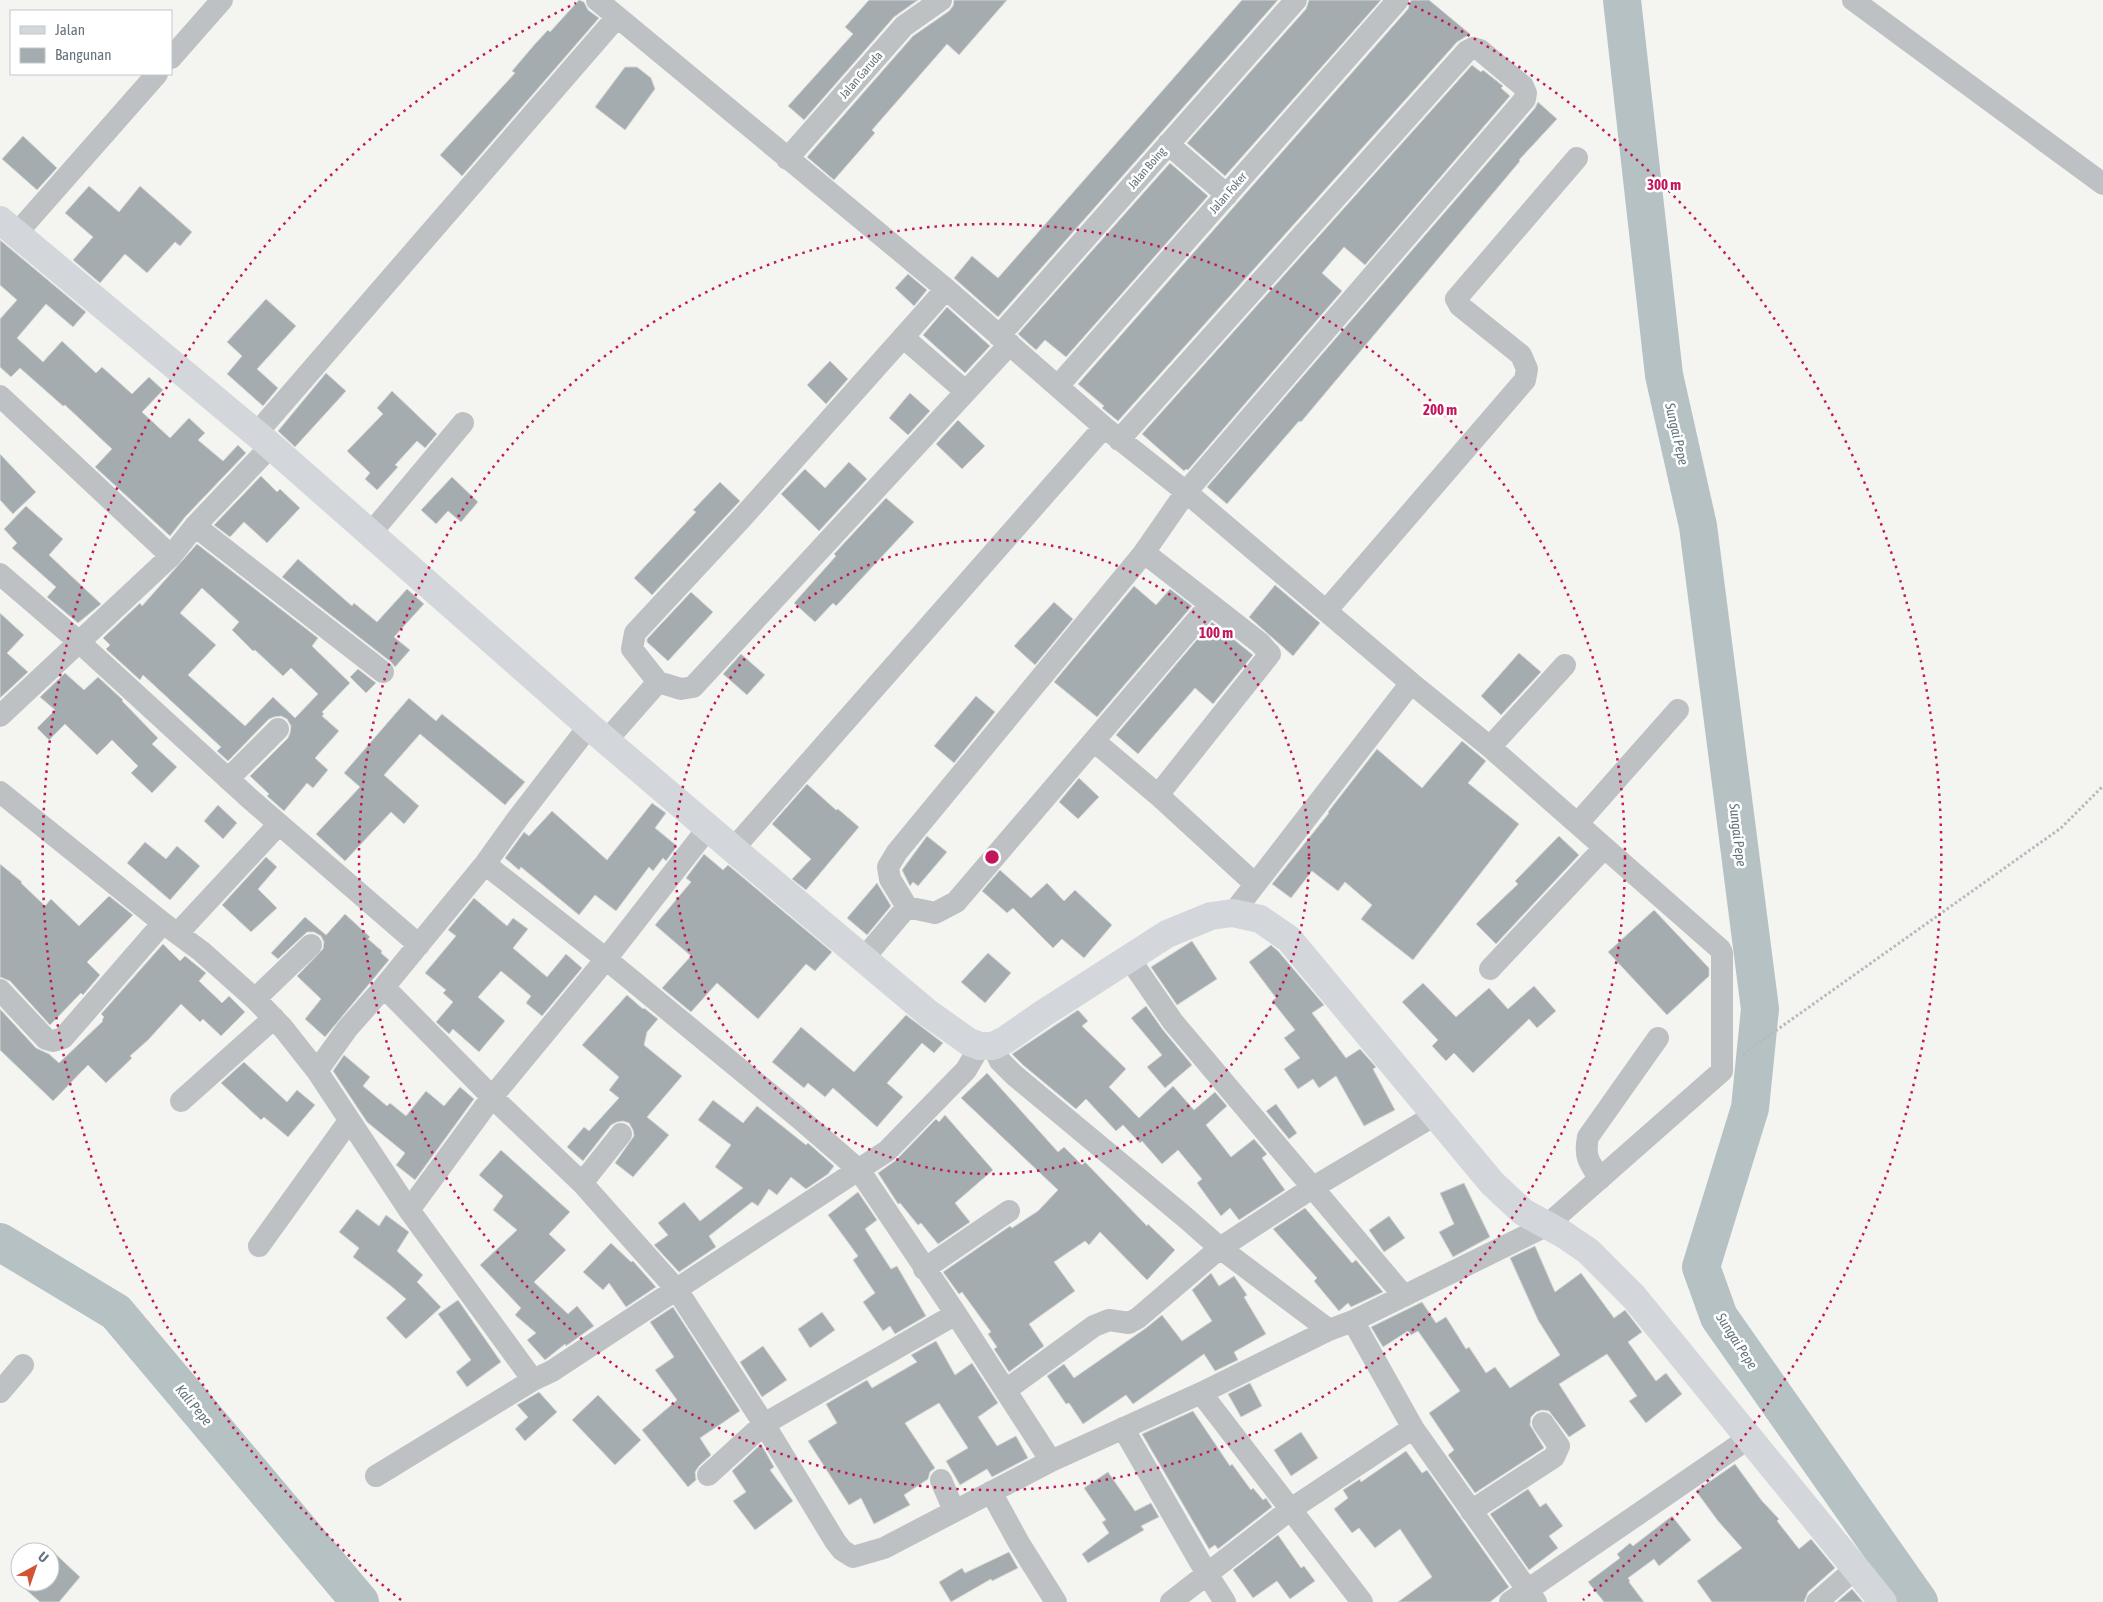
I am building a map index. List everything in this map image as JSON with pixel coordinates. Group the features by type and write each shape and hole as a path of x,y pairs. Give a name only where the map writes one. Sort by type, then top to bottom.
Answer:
{"main road":[{"path":"8,227 264,440 598,734 708,828 958,1035 987,1046 1005,1040 1167,934 1211,916 1233,912 1260,918 1288,939 1492,1183 1523,1212 1563,1234 1588,1251 1634,1297 1883,1602"}],"street":[{"path":"172,57 222,0"},
{"path":"384,987 492,1097 582,1183 677,1290 764,1424 834,1541 842,1550 853,1557 884,1548 1051,1461 1201,1393 1329,1330 1353,1321 1546,1226 1722,1071 1722,953 1578,823 1490,747 1411,683 1186,492 1112,433 946,289 597,0"},
{"name":"Jalan Garuda","path":"787,158 904,26 941,0"},
{"name":"Jalan Boing","path":"658,682 681,689 694,687 965,391 1168,144 1296,0"},
{"name":"Jalan Foker","path":"1058,386 1398,0"},
{"path":"1853,0 2103,184"},
{"path":"0,716 171,556 264,440 617,17"},
{"path":"733,849 1112,433 1466,51 1473,48 1480,50 1523,86 1526,93 1524,99 1186,492 1143,554 897,852 888,867 890,879 907,907 935,913 956,902 1210,605"},
{"path":"8,227 156,75"},
{"path":"1168,144 1227,195"},
{"path":"1326,611 1525,380 1527,369 1521,355 1460,306 1456,299 1577,158"},
{"path":"317,1071 347,1030 485,864 518,818 598,734 658,682 632,649 635,633 741,520 946,289"},
{"path":"902,337 965,391"},
{"path":"0,396 171,556"},
{"path":"371,533 463,423"},
{"path":"194,526 382,672"},
{"path":"1143,554 1151,558 1260,643 1270,654 1158,796"},
{"path":"0,574 78,641 279,824 419,945"},
{"path":"1490,747 1564,665"},
{"path":"1233,912 1411,683"},
{"path":"1578,823 1678,710"},
{"path":"228,778 278,729"},
{"path":"1094,740 1256,884"},
{"path":"0,792 170,928 202,951 274,1018 317,1071 348,1121 409,1210 533,1380"},
{"path":"0,990 46,1039 53,1041 62,1038 170,928 279,824"},
{"path":"409,1210 492,1097 606,959 708,828"},
{"path":"1490,968 1604,848"},
{"path":"485,864 606,959 799,1118 859,1170 956,1314 1051,1461"},
{"path":"864,958 907,907"},
{"path":"255,999 310,945"},
{"path":"1129,958 1173,1022 1404,1296"},
{"path":"181,1101 274,1018"},
{"path":"1600,1178 1588,1160 1586,1151 1588,1137 1658,1038"},
{"path":"376,1476 533,1380 552,1371 887,1151 987,1046 1014,1076 1220,1248 1329,1330"},
{"path":"1006,1390 1094,1326 1109,1320 1130,1322 1138,1318 1220,1248 1312,1188 1435,1115"},
{"path":"259,1246 348,1121"},
{"path":"582,1183 621,1134"},
{"path":"924,1269 1009,1211"},
{"path":"708,1475 764,1424 956,1314"},
{"path":"1353,1321 1413,1428 1471,1511 1524,1598 1749,1438"},
{"path":"0,1392 23,1365"},
{"path":"1201,1393 1362,1602"},
{"path":"1471,1511 1543,1464 1558,1452 1559,1446 1543,1423"},
{"path":"1123,1428 1225,1602"},
{"path":"1171,1602 1291,1509 1413,1428"},
{"path":"941,1480 954,1511"},
{"path":"991,1492 1019,1543 1056,1602"},
{"path":"1817,1602 1856,1568"}],"path":[{"path":"1741,1056 2061,828 2103,786"}],"building":[{"path":"579,0 584,2 588,10 599,18 462,176 440,155 515,73 512,71 535,44 548,30 550,32"},
{"path":"869,0 918,0 894,17 804,120 788,106 853,34 845,27"},
{"path":"954,0 1007,0 959,55 947,44 872,130 875,133 834,180 807,157 913,36 949,11 953,6"},
{"path":"1242,0 1278,0 998,317 954,278 972,256 998,278"},
{"path":"1309,0 1381,0 1225,176 1187,143 1306,9"},
{"path":"1411,0 1429,0 1470,34 1457,42 1118,421 1102,408 1104,406 1078,384 1408,9"},
{"path":"1472,65 1481,72 1483,70 1503,86 1501,88 1510,96 1365,265 1344,247 1322,273 1342,291 1188,470 1184,471 1142,434"},
{"path":"625,67 637,67 651,78 655,89 625,130 595,107"},
{"path":"1538,102 1557,119 1519,160 1301,422 1299,421 1227,504 1207,487 1535,108"},
{"path":"23,136 57,168 37,190 2,159"},
{"path":"1170,163 1208,196 1066,357 1045,340 1036,350 1018,334"},
{"path":"89,186 119,212 140,186 192,232 180,246 175,242 147,273 125,254 100,283 73,260 93,237 65,213"},
{"path":"0,240 86,312 73,327 46,304 17,338 43,362 62,341 96,373 102,367 132,394 149,377 163,390 142,412 170,438 189,418 205,433 198,440 223,461 238,445 246,453 185,517 170,536 95,467 112,449 65,405 63,406 20,368 11,377 0,367 0,319 17,300 0,285"},
{"path":"908,274 927,290 914,306 895,288"},
{"path":"266,299 296,326 257,369 278,388 263,406 227,374 242,356 227,342"},
{"path":"947,307 990,346 965,373 923,335"},
{"path":"830,361 848,379 826,404 807,385"},
{"path":"326,373 346,391 295,447 278,431"},
{"path":"392,391 437,434 425,448 417,441 395,465 398,467 377,490 365,479 370,473 347,451 383,414 377,408"},
{"path":"910,393 930,411 908,435 889,418"},
{"path":"958,420 985,446 962,469 936,444"},
{"path":"0,454 36,492 13,514 0,500"},
{"path":"849,462 867,479 819,531 781,494 805,469 825,488"},
{"path":"261,476 277,492 280,489 300,508 267,543 244,522 230,537 214,525"},
{"path":"452,477 478,502 461,522 448,511 436,524 421,510"},
{"path":"720,482 740,501 652,595 634,578 696,512 693,510"},
{"path":"886,498 914,522 836,606 833,603 815,622 794,603 836,556 834,554"},
{"path":"26,506 63,539 49,555 101,604 78,623 47,597 56,587 12,548 17,543 4,529"},
{"path":"197,544 318,638 312,646 350,683 322,712 324,714 322,716 339,731 315,758 328,770 313,788 307,783 284,811 267,796 269,794 250,776 288,738 291,726 287,719 281,716 269,719 228,761 217,751 221,747 143,675 140,680 106,649 110,645 103,638 140,603 142,606","holes":["202,588 239,622 232,630 253,651 255,650 283,676 291,668 318,694 295,718 273,697 245,726 188,675 216,645 180,613"]},
{"path":"298,559 352,606 354,603 377,622 407,589 424,604 394,637 410,650 395,667 282,577"},
{"path":"1275,585 1320,623 1293,656 1249,617"},
{"path":"1134,586 1156,605 1170,589 1192,606 1097,717 1054,682"},
{"path":"691,592 713,612 668,661 647,642 647,639"},
{"path":"1054,602 1073,619 1035,665 1014,646"},
{"path":"0,613 24,635 7,653 28,672 0,698"},
{"path":"1212,622 1253,655 1213,704 1195,688 1138,754 1116,735"},
{"path":"1519,653 1541,672 1501,715 1481,696"},
{"path":"741,654 765,675 747,695 723,674"},
{"path":"358,669 376,683 366,693 350,677"},
{"path":"65,673 84,690 98,677 123,700 158,738 152,744 177,767 152,793 131,773 138,766 112,740 97,755 65,724 49,740 37,728 55,710 40,697"},
{"path":"976,696 995,712 954,763 934,746"},
{"path":"409,698 436,721 442,714 525,782 505,805 420,734 384,775 419,806 404,824 391,812 345,861 316,834 360,787 344,773"},
{"path":"1462,741 1486,761 1468,783 1519,824 1413,960 1361,919 1372,905 1345,882 1338,891 1312,871 1291,898 1272,884 1377,749 1422,788"},
{"path":"1079,778 1099,797 1078,819 1059,802"},
{"path":"807,784 836,810 838,809 859,827 806,890 792,879 811,859 772,824"},
{"path":"652,803 666,813 655,828 677,846 666,861 663,858 653,871 649,867 616,911 595,895 579,915 521,867 519,870 505,858 524,832 529,836 552,811 607,860"},
{"path":"218,805 237,823 223,839 204,821"},
{"path":"927,836 947,852 918,886 913,882 910,886 902,870"},
{"path":"1559,836 1579,855 1496,944 1476,924 1518,884 1515,881"},
{"path":"145,842 166,859 177,846 200,866 170,900 127,863"},
{"path":"704,854 723,870 728,865 832,952 815,971 806,964 758,1019 717,983 691,1012 662,988 691,956 655,925 691,882 686,878"},
{"path":"266,857 277,867 258,889 277,908 251,932 222,905"},
{"path":"0,864 22,882 45,906 51,899 79,926 109,896 133,915 87,962 100,975 83,995 81,993 50,1025 10,981 0,977"},
{"path":"1000,870 1031,898 1047,883 1064,901 1075,890 1112,925 1084,958 1062,939 1053,948 1013,908 1007,913 982,891"},
{"path":"877,883 891,906 867,935 847,918"},
{"path":"474,898 507,926 513,918 528,929 513,948 547,977 566,954 582,968 542,1016 526,1003 531,996 501,971 478,997 505,1021 479,1052 453,1029 449,1034 436,1022 453,1002 443,993 446,990 425,973 456,936 448,930"},
{"path":"1654,910 1709,968 1709,976 1667,1015 1608,952"},
{"path":"345,914 370,937 368,939 389,960 325,1037 305,1019 321,999 297,976 323,949 324,942 321,936 314,932 307,932 278,959 271,953 305,917 326,935"},
{"path":"1192,941 1217,979 1177,1005 1151,967"},
{"path":"163,944 180,961 185,956 206,973 199,981 222,1003 229,996 245,1012 221,1036 203,1019 200,1022 181,1004 148,1040 130,1056 132,1058 106,1083 88,1065 53,1101 0,1050 0,1009 36,1048 49,1054 59,1063 103,1021 104,1017 101,1014"},
{"path":"1271,945 1324,1005 1312,1013 1346,1058 1360,1049 1376,1067 1373,1069 1395,1110 1364,1126 1336,1076 1319,1088 1313,1079 1298,1089 1284,1069 1300,1058 1284,1038 1295,1030 1272,1001 1276,998 1249,962"},
{"path":"988,953 1011,973 985,1003 961,982"},
{"path":"1423,983 1456,1017 1489,988 1508,1009 1534,986 1556,1011 1537,1028 1529,1019 1473,1073 1454,1053 1446,1061 1432,1046 1438,1040 1402,1002"},
{"path":"627,995 658,1019 647,1032 644,1045 682,1076 647,1117 669,1135 633,1177 615,1163 634,1136 629,1123 623,1121 611,1125 583,1161 567,1147 584,1127 589,1131 619,1098 609,1090 619,1077 582,1045"},
{"path":"1146,1006 1192,1065 1165,1088 1147,1067 1162,1055 1131,1018"},
{"path":"1078,1010 1088,1021 1082,1026 1126,1069 1109,1087 1139,1118 1173,1086 1194,1110 1215,1092 1227,1106 1206,1125 1231,1157 1254,1139 1267,1154 1262,1158 1285,1190 1239,1220 1230,1208 1221,1216 1197,1183 1202,1179 1178,1150 1162,1164 1142,1141 1140,1143 1123,1125 1116,1131 1086,1099 1076,1109 1012,1054"},
{"path":"906,1015 943,1043 934,1053 922,1043 887,1083 903,1097 877,1127 833,1088 825,1097 808,1083 804,1088 772,1062 801,1027 854,1072"},
{"path":"344,1055 370,1077 363,1086 387,1106 390,1103 406,1116 426,1091 444,1106 460,1087 474,1099 415,1180 396,1165 405,1153 367,1122 333,1071"},
{"path":"244,1062 287,1102 297,1090 315,1105 288,1137 264,1117 261,1120 221,1083"},
{"path":"987,1073 1058,1152 1064,1147 1082,1165 1085,1162 1147,1226 1148,1224 1175,1250 1147,1280 1100,1232 1089,1245 1085,1241 1054,1262 1075,1291 1029,1324 1044,1346 1009,1372 994,1349 997,1347 988,1334 991,1332 962,1292 959,1294 943,1272 1010,1226 1012,1228 1038,1211 1058,1190 961,1098"},
{"path":"713,1100 743,1123 757,1106 806,1145 808,1143 834,1166 828,1174 806,1189 791,1177 777,1195 769,1189 758,1206 752,1202 709,1236 716,1247 679,1272 654,1245 668,1235 658,1223 684,1202 700,1221 743,1188 715,1167 731,1145 698,1120"},
{"path":"1276,1104 1297,1133 1289,1139 1266,1111"},
{"path":"945,1115 993,1170 955,1203 970,1222 938,1244 921,1223 918,1225 900,1203 898,1204 878,1173 896,1160 936,1119 939,1122"},
{"path":"501,1150 570,1212 549,1234 566,1250 534,1282 568,1314 577,1306 594,1326 566,1346 565,1344 545,1360 527,1340 536,1333 515,1315 521,1308 480,1265 517,1230 493,1210 503,1196 479,1175"},
{"path":"1464,1183 1490,1237 1453,1257 1439,1232 1454,1224 1440,1193"},
{"path":"858,1192 877,1220 865,1229 891,1269 897,1266 926,1316 895,1334 890,1326 883,1331 863,1302 875,1293 853,1260 858,1256 828,1215"},
{"path":"1305,1208 1352,1263 1356,1260 1383,1292 1351,1307 1348,1303 1339,1311 1314,1281 1317,1278 1273,1229"},
{"path":"357,1209 379,1226 386,1215 409,1232 397,1251 423,1275 417,1282 441,1307 406,1339 386,1318 406,1299 353,1257 359,1248 339,1232"},
{"path":"1389,1216 1405,1238 1384,1252 1369,1230"},
{"path":"611,1243 631,1262 633,1261 656,1287 626,1307 609,1283 603,1290 583,1272"},
{"path":"1535,1246 1555,1292 1581,1273 1614,1318 1625,1310 1642,1332 1628,1342 1656,1381 1666,1373 1682,1394 1646,1423 1629,1401 1637,1396 1607,1354 1559,1384 1586,1426 1569,1437 1549,1411 1542,1410 1536,1412 1531,1417 1530,1425 1544,1448 1475,1493 1448,1455 1454,1450 1429,1413 1460,1391 1418,1331 1411,1335 1408,1331 1383,1347 1371,1327 1422,1302 1436,1323 1446,1317 1466,1349 1469,1347 1486,1373 1495,1367 1510,1388 1560,1355 1538,1320 1510,1258"},
{"path":"1211,1273 1219,1286 1234,1276 1247,1295 1244,1297 1266,1334 1234,1352 1238,1360 1215,1371 1204,1354 1133,1404 1126,1395 1083,1424 1069,1403 1066,1404 1047,1376 1064,1364 1074,1378 1162,1315 1182,1341 1212,1321 1192,1290"},
{"path":"458,1300 501,1362 467,1387 456,1372 471,1360 438,1314"},
{"path":"673,1307 740,1411 700,1438 711,1455 699,1466 695,1472 696,1480 688,1487 642,1430 677,1400 655,1370 674,1357 650,1322"},
{"path":"822,1312 835,1330 810,1348 798,1329"},
{"path":"936,1341 955,1375 972,1363 998,1403 978,1417 997,1446 1016,1436 1028,1458 992,1477 987,1469 960,1485 946,1461 968,1448 939,1403 905,1423 935,1468 930,1472 928,1479 904,1495 910,1505 874,1524 861,1498 849,1505 808,1441 837,1423 826,1404 867,1380 872,1388 917,1362 911,1355"},
{"path":"763,1346 787,1380 762,1397 740,1362"},
{"path":"1250,1383 1262,1406 1241,1417 1228,1394"},
{"path":"539,1392 557,1412 525,1441 515,1429 528,1417 517,1405"},
{"path":"598,1395 641,1440 615,1465 572,1420"},
{"path":"1193,1411 1230,1466 1232,1464 1251,1490 1253,1488 1263,1500 1266,1498 1272,1507 1218,1549 1215,1545 1209,1549 1142,1434"},
{"path":"1301,1432 1318,1458 1291,1476 1274,1450"},
{"path":"761,1444 774,1467 770,1470 793,1501 755,1530 733,1501 746,1492 732,1471"},
{"path":"1406,1451 1422,1473 1427,1470 1509,1587 1490,1602 1398,1602 1432,1577 1400,1529 1375,1548 1359,1528 1352,1533 1334,1509 1348,1498 1343,1490 1360,1479 1361,1482"},
{"path":"1735,1464 1762,1501 1779,1519 1777,1521 1799,1549 1811,1539 1835,1568 1808,1592 1804,1602 1712,1602 1697,1581 1742,1548 1718,1521 1696,1491"},
{"path":"1108,1472 1135,1511 1151,1503 1159,1517 1141,1526 1144,1530 1088,1563 1082,1554 1109,1533 1102,1522 1106,1520 1084,1488"},
{"path":"1528,1489 1540,1507 1546,1503 1563,1526 1549,1536 1558,1548 1529,1570 1490,1514"},
{"path":"1672,1516 1691,1540 1659,1566 1654,1559 1628,1578 1644,1602 1604,1602 1588,1582 1620,1558 1617,1554 1630,1543 1633,1546"},
{"path":"1278,1535 1301,1568 1304,1566 1315,1581 1290,1599 1277,1581 1253,1598 1233,1570"},
{"path":"1009,1552 1018,1568 992,1581 991,1579 951,1602 939,1582 962,1568 965,1573"},
{"path":"60,1558 80,1577 59,1602 40,1602 29,1592 60,1592"},
{"path":"1852,1589 1863,1602 1837,1602"}],"waterway":[{"name":"Sungai Pepe","path":"1622,0 1664,375 1698,526 1760,1009 1750,1108 1701,1267 1719,1317 1919,1602"},
{"name":"Kali Pepe","path":"0,1242 116,1312 360,1602"}]}
